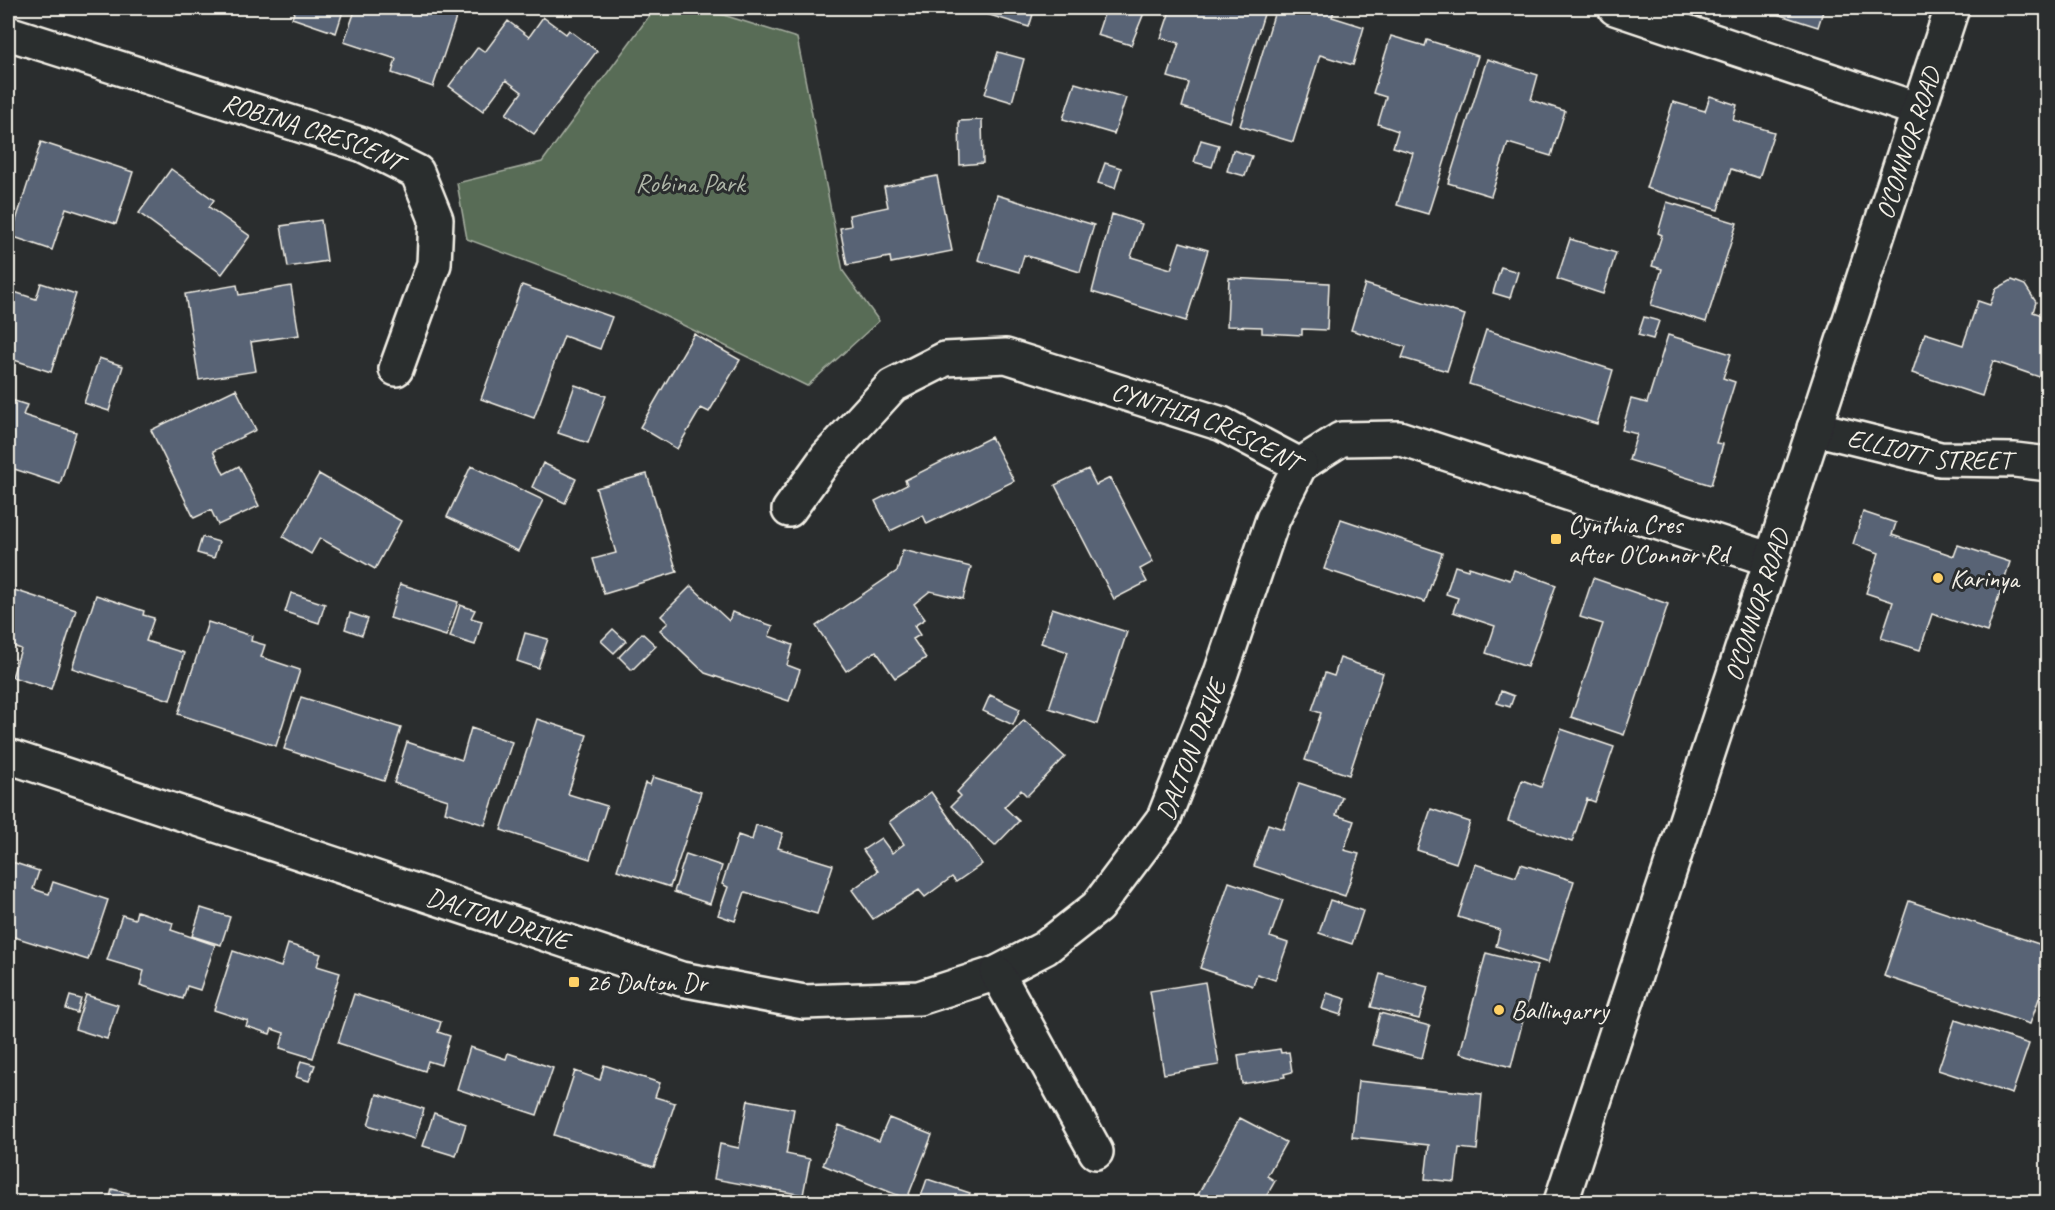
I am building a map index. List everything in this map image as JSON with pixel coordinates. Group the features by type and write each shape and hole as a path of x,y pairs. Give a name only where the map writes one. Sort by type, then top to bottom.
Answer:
{"street":[{"path":"1615,8 1919,111"},
{"name":"O'CONNOR ROAD","path":"1561,1203 1952,8"},
{"name":"ROBINA CRESCENT","path":"8,33 363,145 417,172 436,219 434,264 396,369"},
{"name":"CYNTHIA CRESCENT","path":"789,510 827,457 892,386 945,359 1006,357 1222,424 1300,465 1341,439 1399,438 1772,560"},
{"name":"ELLIOTT STREET","path":"1814,428 1940,459 2014,460 2048,464"},
{"name":"DALTON DRIVE","path":"8,756 681,979 804,1002 920,998 997,973 1046,948 1097,907 1164,818 1221,673 1273,519 1300,465"},
{"path":"997,973 1096,1152"}],"green space":[{"name":"Robina Park","path":"655,8 701,8 797,38 843,271 879,321 807,386 638,303 467,239 457,183 542,162"}],"building":[{"path":"296,8 344,8 336,33 292,18"},
{"path":"356,8 435,8 457,15 433,87 392,73 396,59 344,42"},
{"path":"985,8 1035,8 1029,27 983,13"},
{"path":"1084,8 1146,8 1131,45 1097,35 1104,14"},
{"path":"1171,8 1266,8 1230,122 1182,107 1189,83 1168,77 1179,43 1161,38"},
{"path":"1276,8 1335,8 1332,17 1364,27 1353,65 1320,55 1293,142 1240,126"},
{"path":"1758,8 1824,8 1818,27"},
{"path":"543,17 566,34 569,30 597,51 534,134 506,114 522,92 506,80 483,111 449,86 478,47 485,52 508,21 529,37"},
{"path":"1391,36 1425,46 1427,40 1478,56 1428,214 1397,205 1413,153 1393,147 1398,131 1378,124 1386,97 1373,93"},
{"path":"998,52 1024,59 1012,102 985,94"},
{"path":"1487,59 1538,75 1531,100 1565,111 1551,156 1508,143 1491,196 1448,183"},
{"path":"1075,83 1126,98 1114,134 1063,119"},
{"path":"1710,96 1737,105 1733,120 1774,132 1759,178 1731,169 1718,210 1646,188 1673,102 1705,111"},
{"path":"982,120 983,163 960,165 959,121"},
{"path":"1201,140 1219,145 1212,167 1194,162"},
{"path":"41,142 133,172 116,224 66,208 52,250 11,236"},
{"path":"1233,150 1252,156 1245,176 1227,171"},
{"path":"1105,163 1121,168 1115,188 1098,183"},
{"path":"171,169 214,200 209,207 250,236 222,274 139,213"},
{"path":"937,176 952,251 891,263 890,257 847,265 840,228 851,226 849,215 888,207 884,187"},
{"path":"997,195 1094,225 1080,272 1024,255 1019,272 978,260"},
{"path":"1667,202 1737,223 1706,322 1651,305 1662,269 1652,266 1662,235 1658,233"},
{"path":"1112,214 1142,224 1131,257 1171,269 1180,242 1208,250 1186,321 1092,292"},
{"path":"321,220 327,261 288,267 281,226"},
{"path":"1570,239 1616,253 1603,294 1557,279"},
{"path":"1501,267 1518,272 1510,298 1493,293"},
{"path":"1229,278 1329,283 1327,330 1302,329 1302,335 1262,333 1262,327 1227,326"},
{"path":"2012,280 2025,285 2036,302 2033,312 2048,317 2048,380 1993,361 1982,396 1912,373 1925,333 1963,345 1978,301 1990,305 1996,289"},
{"path":"41,283 76,294 51,372 8,358 14,339 8,337 8,290 36,299"},
{"path":"1365,284 1465,315 1447,371 1402,358 1406,347 1351,330"},
{"path":"237,285 239,295 291,286 299,335 251,342 256,371 199,380 185,294"},
{"path":"522,285 612,317 600,349 564,336 534,418 481,399"},
{"path":"1644,317 1659,321 1653,339 1638,335"},
{"path":"1486,330 1613,370 1597,424 1469,384"},
{"path":"694,334 740,360 709,412 701,408 677,449 640,427"},
{"path":"1668,335 1731,354 1723,378 1735,382 1716,443 1723,444 1711,485 1629,460 1637,434 1622,430 1631,399 1647,403"},
{"path":"99,358 123,366 109,411 84,403"},
{"path":"575,385 606,396 588,443 558,433"},
{"path":"236,389 256,430 213,451 224,474 239,466 259,506 218,525 211,510 194,518 151,430"},
{"path":"8,399 27,405 23,415 76,432 60,484 8,467"},
{"path":"991,437 1014,481 927,524 923,515 890,531 875,501 907,485 905,480"},
{"path":"543,463 576,479 565,503 532,487"},
{"path":"471,466 543,500 518,551 447,517"},
{"path":"1088,469 1096,485 1110,478 1153,562 1140,569 1147,582 1114,599 1055,485"},
{"path":"319,474 401,521 375,569 320,538 311,554 283,537"},
{"path":"647,474 677,572 604,594 593,559 616,553 596,488"},
{"name":"Karinya","path":"1863,512 1896,523 1892,535 1954,556 1958,545 2010,562 1987,632 1932,614 1920,650 1881,638 1893,602 1866,593 1879,553 1853,544"},
{"path":"1341,519 1442,553 1425,602 1324,569"},
{"path":"202,537 219,542 214,558 197,553"},
{"path":"903,550 971,567 963,599 930,591 914,604 925,619 914,626 920,635 913,639 926,658 895,678 876,651 846,671 816,626 897,571"},
{"path":"1455,566 1468,570 1469,567 1510,580 1514,570 1556,585 1527,667 1486,653 1495,626 1453,612 1458,598 1446,594"},
{"path":"1593,578 1668,604 1624,735 1571,717 1603,624 1580,617"},
{"path":"400,584 458,602 446,636 390,618"},
{"path":"691,586 729,621 732,612 773,626 769,636 793,645 787,665 800,670 789,701 705,673 660,630 668,623 661,616"},
{"path":"8,588 76,610 51,689 12,677 21,649 8,644"},
{"path":"291,593 325,604 319,623 285,612"},
{"path":"96,595 144,611 143,615 154,618 146,641 184,653 170,700 72,668"},
{"path":"460,605 475,610 471,618 482,621 475,645 450,637"},
{"path":"1052,608 1127,632 1097,724 1049,708 1068,652 1041,643"},
{"path":"350,613 368,619 362,635 345,629"},
{"path":"208,622 252,636 251,641 265,645 261,657 300,670 276,746 178,714"},
{"path":"613,629 626,641 614,653 601,641"},
{"path":"525,633 548,639 538,668 517,661"},
{"path":"642,633 656,646 632,670 619,657"},
{"path":"1340,658 1383,673 1349,775 1305,760 1321,713 1312,710 1325,673 1334,676"},
{"path":"1501,691 1514,696 1510,707 1497,703"},
{"path":"990,695 1020,709 1013,725 983,711"},
{"path":"301,697 401,728 384,781 284,749"},
{"path":"537,719 587,735 568,794 607,806 590,859 501,830"},
{"path":"1024,720 1065,757 1027,796 1021,790 1004,807 1019,821 995,846 951,806 961,796 957,792"},
{"path":"471,728 512,742 485,825 445,812 448,800 394,783 407,742 462,760"},
{"path":"1561,729 1614,747 1595,802 1587,799 1572,842 1508,821 1522,780 1541,787"},
{"path":"653,777 701,792 670,887 617,870 645,783 650,785"},
{"path":"1299,783 1342,797 1336,815 1354,821 1344,850 1359,854 1345,896 1254,866 1268,824 1283,829"},
{"path":"931,792 982,864 956,882 952,877 925,897 919,890 873,919 852,890 878,871 863,850 881,838 892,853 904,844 889,822"},
{"path":"1431,809 1470,822 1456,863 1417,850"},
{"path":"756,825 783,833 778,848 833,865 817,914 745,892 735,921 718,915 728,887 722,884 738,835 752,840"},
{"path":"686,854 722,866 710,904 674,892"},
{"path":"9,861 39,871 33,889 49,894 53,882 108,900 88,960 8,935"},
{"path":"1475,864 1516,877 1521,864 1574,881 1548,963 1496,946 1500,930 1458,917"},
{"path":"1229,882 1283,900 1270,937 1288,943 1275,980 1257,974 1253,986 1200,968"},
{"path":"1330,900 1363,911 1352,944 1319,933"},
{"path":"1909,901 2048,947 2048,973 2030,1024 1884,976"},
{"path":"201,908 230,917 221,945 192,936"},
{"path":"137,911 173,923 171,930 215,945 200,990 187,986 183,999 140,985 144,971 107,960 122,915 135,919"},
{"path":"288,944 321,954 317,966 340,973 313,1058 280,1048 284,1033 272,1029 270,1034 246,1026 248,1021 214,1010 233,951 281,967"},
{"name":"Ballingarry","path":"1486,953 1537,966 1511,1067 1460,1053"},
{"path":"1380,974 1428,987 1419,1019 1371,1007"},
{"path":"1205,982 1219,1065 1164,1074 1150,991"},
{"path":"1327,993 1346,999 1341,1015 1322,1009"},
{"path":"354,994 441,1022 438,1032 450,1036 441,1065 428,1061 425,1071 338,1043"},
{"path":"86,995 118,1005 107,1039 75,1029"},
{"path":"70,996 81,999 77,1013 66,1009"},
{"path":"1380,1013 1430,1026 1422,1058 1372,1045"},
{"path":"1955,1020 2029,1044 2012,1094 1938,1070"},
{"path":"470,1047 506,1059 508,1053 553,1068 537,1115 457,1089"},
{"path":"1280,1049 1281,1053 1289,1052 1292,1072 1284,1074 1285,1077 1242,1084 1238,1055"},
{"path":"301,1061 315,1065 309,1081 296,1077"},
{"path":"604,1065 660,1083 655,1097 675,1103 654,1167 554,1135 575,1071 600,1080"},
{"path":"1358,1081 1482,1094 1477,1150 1459,1148 1455,1182 1425,1179 1429,1145 1352,1137"},
{"path":"377,1094 424,1109 415,1139 368,1125"},
{"path":"748,1100 794,1109 786,1154 810,1159 803,1195 714,1179 720,1144 739,1148"},
{"path":"434,1113 466,1124 456,1156 423,1146"},
{"path":"889,1118 932,1135 907,1199 823,1165 839,1125 879,1141"},
{"path":"1240,1118 1286,1142 1267,1176 1275,1181 1263,1202 1194,1202"},
{"path":"927,1179 970,1193 968,1199 980,1202 919,1202"},
{"path":"112,1189 129,1193 127,1202 109,1202"}],"place":[{"name":"Cynthia Cres after O'Connor Rd","path":"1556,539"},
{"name":"Karinya","path":"1938,578"},
{"name":"26 Dalton Dr","path":"574,982"},
{"name":"Ballingarry","path":"1499,1010"}]}
